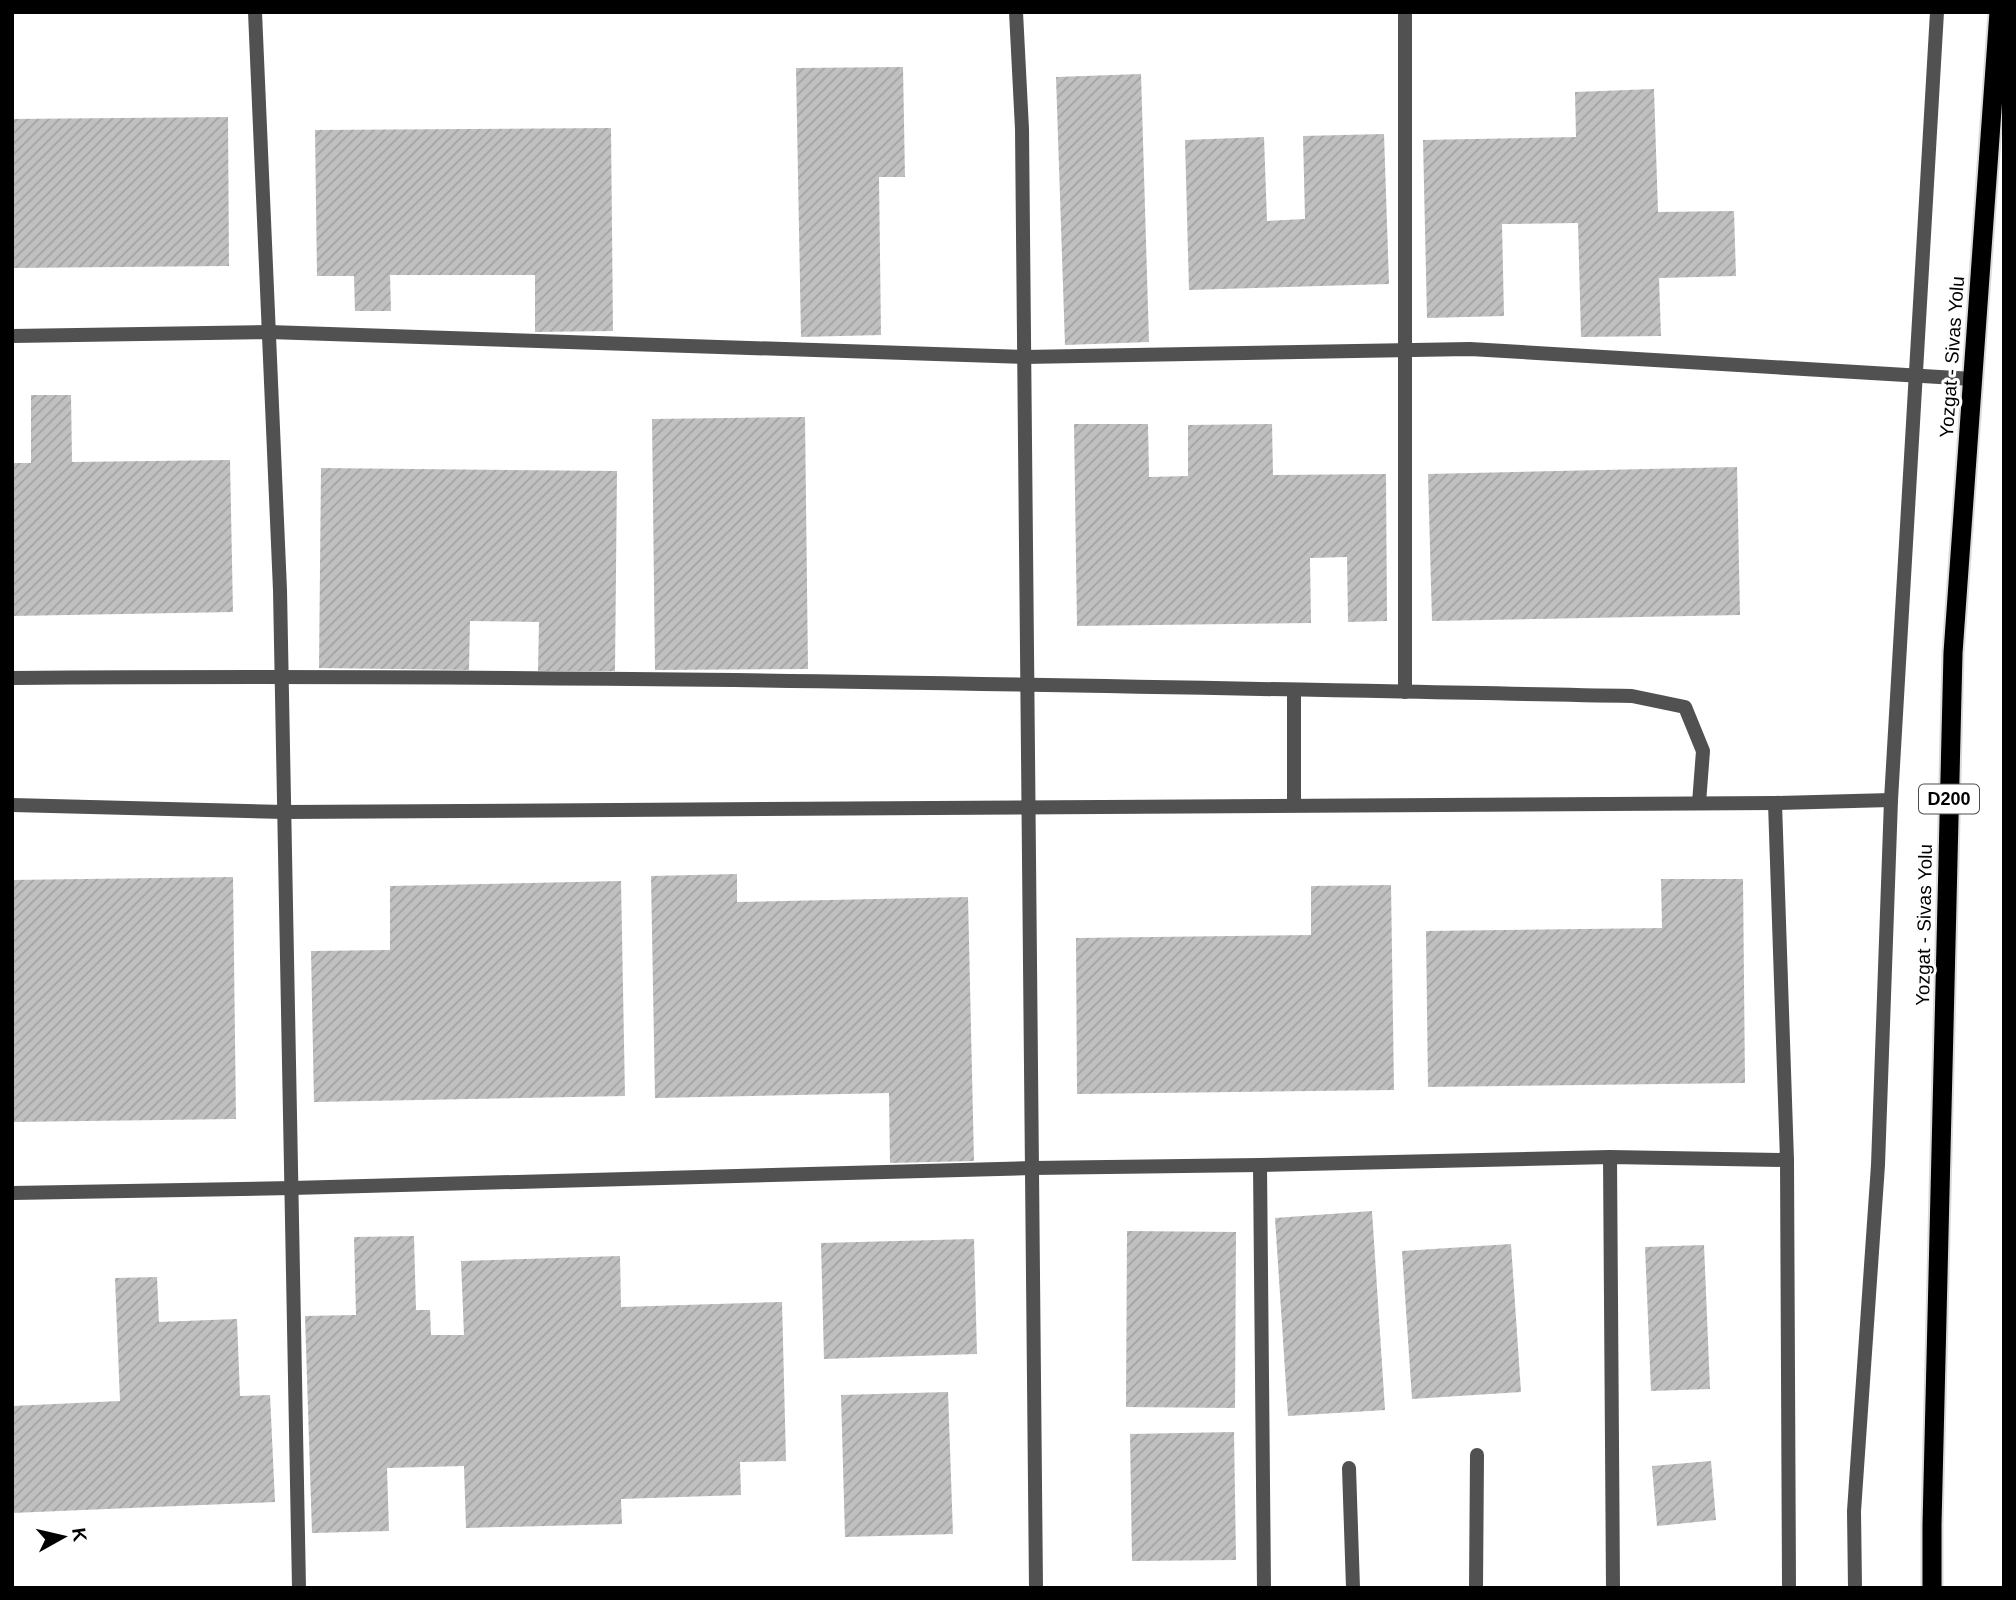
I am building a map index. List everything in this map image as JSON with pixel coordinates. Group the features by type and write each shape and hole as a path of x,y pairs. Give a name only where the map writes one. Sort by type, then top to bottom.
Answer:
{"highway":[{"name":"Yozgat - Sivas Yolu","path":"1932,1588 1953,653 1999,12"}],"street":[{"path":"255,12 281,590 299,1588"},
{"path":"1016,12 1022,129 1036,1588"},
{"path":"1405,12 1405,692"},
{"path":"1855,1588 1854,1511 1878,1165 1891,800 1937,12"},
{"path":"12,336 269,332 1024,357 1470,349 1973,379"},
{"path":"12,678 282,676 1632,696 1685,707 1703,751 1699,803"},
{"path":"1294,690 1294,805"},
{"path":"12,805 284,812 1775,803 1891,800"},
{"path":"1775,803 1787,1160 1790,1588"},
{"path":"12,1193 1610,1157 1787,1160"},
{"path":"1610,1157 1613,1588"},
{"path":"1260,1165 1265,1588"},
{"path":"1476,1588 1477,1455"},
{"path":"1349,1468 1353,1588"}],"building":[{"path":"903,67 905,177 879,177 881,335 801,337 796,68"},
{"path":"1141,74 1149,342 1065,345 1056,77"},
{"path":"1654,89 1658,212 1734,211 1736,276 1659,278 1661,336 1581,337 1578,223 1502,224 1504,316 1427,318 1423,140 1576,137 1575,92"},
{"path":"228,117 229,266 12,268 12,119"},
{"path":"611,128 613,331 535,332 535,275 390,275 391,311 355,311 354,276 317,276 315,130"},
{"path":"1384,134 1389,284 1189,290 1185,140 1264,137 1267,221 1305,219 1303,136"},
{"path":"31,395 71,395 72,462 230,460 233,612 12,616 12,463 31,463"},
{"path":"805,417 808,669 655,670 652,419"},
{"path":"1074,424 1148,424 1149,477 1188,476 1188,425 1272,424 1273,475 1386,474 1387,621 1348,622 1347,557 1310,558 1311,623 1077,626"},
{"path":"1737,467 1740,615 1432,621 1428,474"},
{"path":"321,468 617,471 615,671 538,671 539,622 470,621 469,670 319,668"},
{"path":"737,874 737,902 968,897 974,1161 890,1163 889,1093 655,1098 651,876"},
{"path":"233,877 236,1119 12,1122 12,880"},
{"path":"1661,879 1743,879 1745,1083 1428,1087 1426,931 1662,928"},
{"path":"621,881 625,1096 314,1102 311,951 390,950 390,886"},
{"path":"1391,885 1394,1090 1077,1094 1076,938 1311,935 1311,886"},
{"path":"1372,1211 1385,1410 1288,1416 1275,1218"},
{"path":"1127,1231 1236,1232 1235,1408 1126,1407"},
{"path":"414,1236 416,1310 430,1310 431,1335 464,1335 461,1261 620,1256 621,1307 782,1302 786,1461 740,1462 741,1495 621,1499 622,1524 466,1528 464,1466 387,1468 389,1531 312,1533 305,1316 356,1315 354,1237"},
{"path":"974,1239 977,1354 824,1359 821,1243"},
{"path":"1511,1244 1521,1392 1412,1399 1402,1251"},
{"path":"1704,1245 1710,1389 1651,1391 1645,1247"},
{"path":"157,1277 159,1322 237,1319 240,1396 270,1395 275,1502 12,1513 12,1406 120,1401 115,1278"},
{"path":"948,1392 953,1534 845,1537 841,1395"},
{"path":"1234,1432 1236,1560 1132,1561 1130,1434"},
{"path":"1711,1461 1716,1520 1657,1526 1652,1466"}]}
